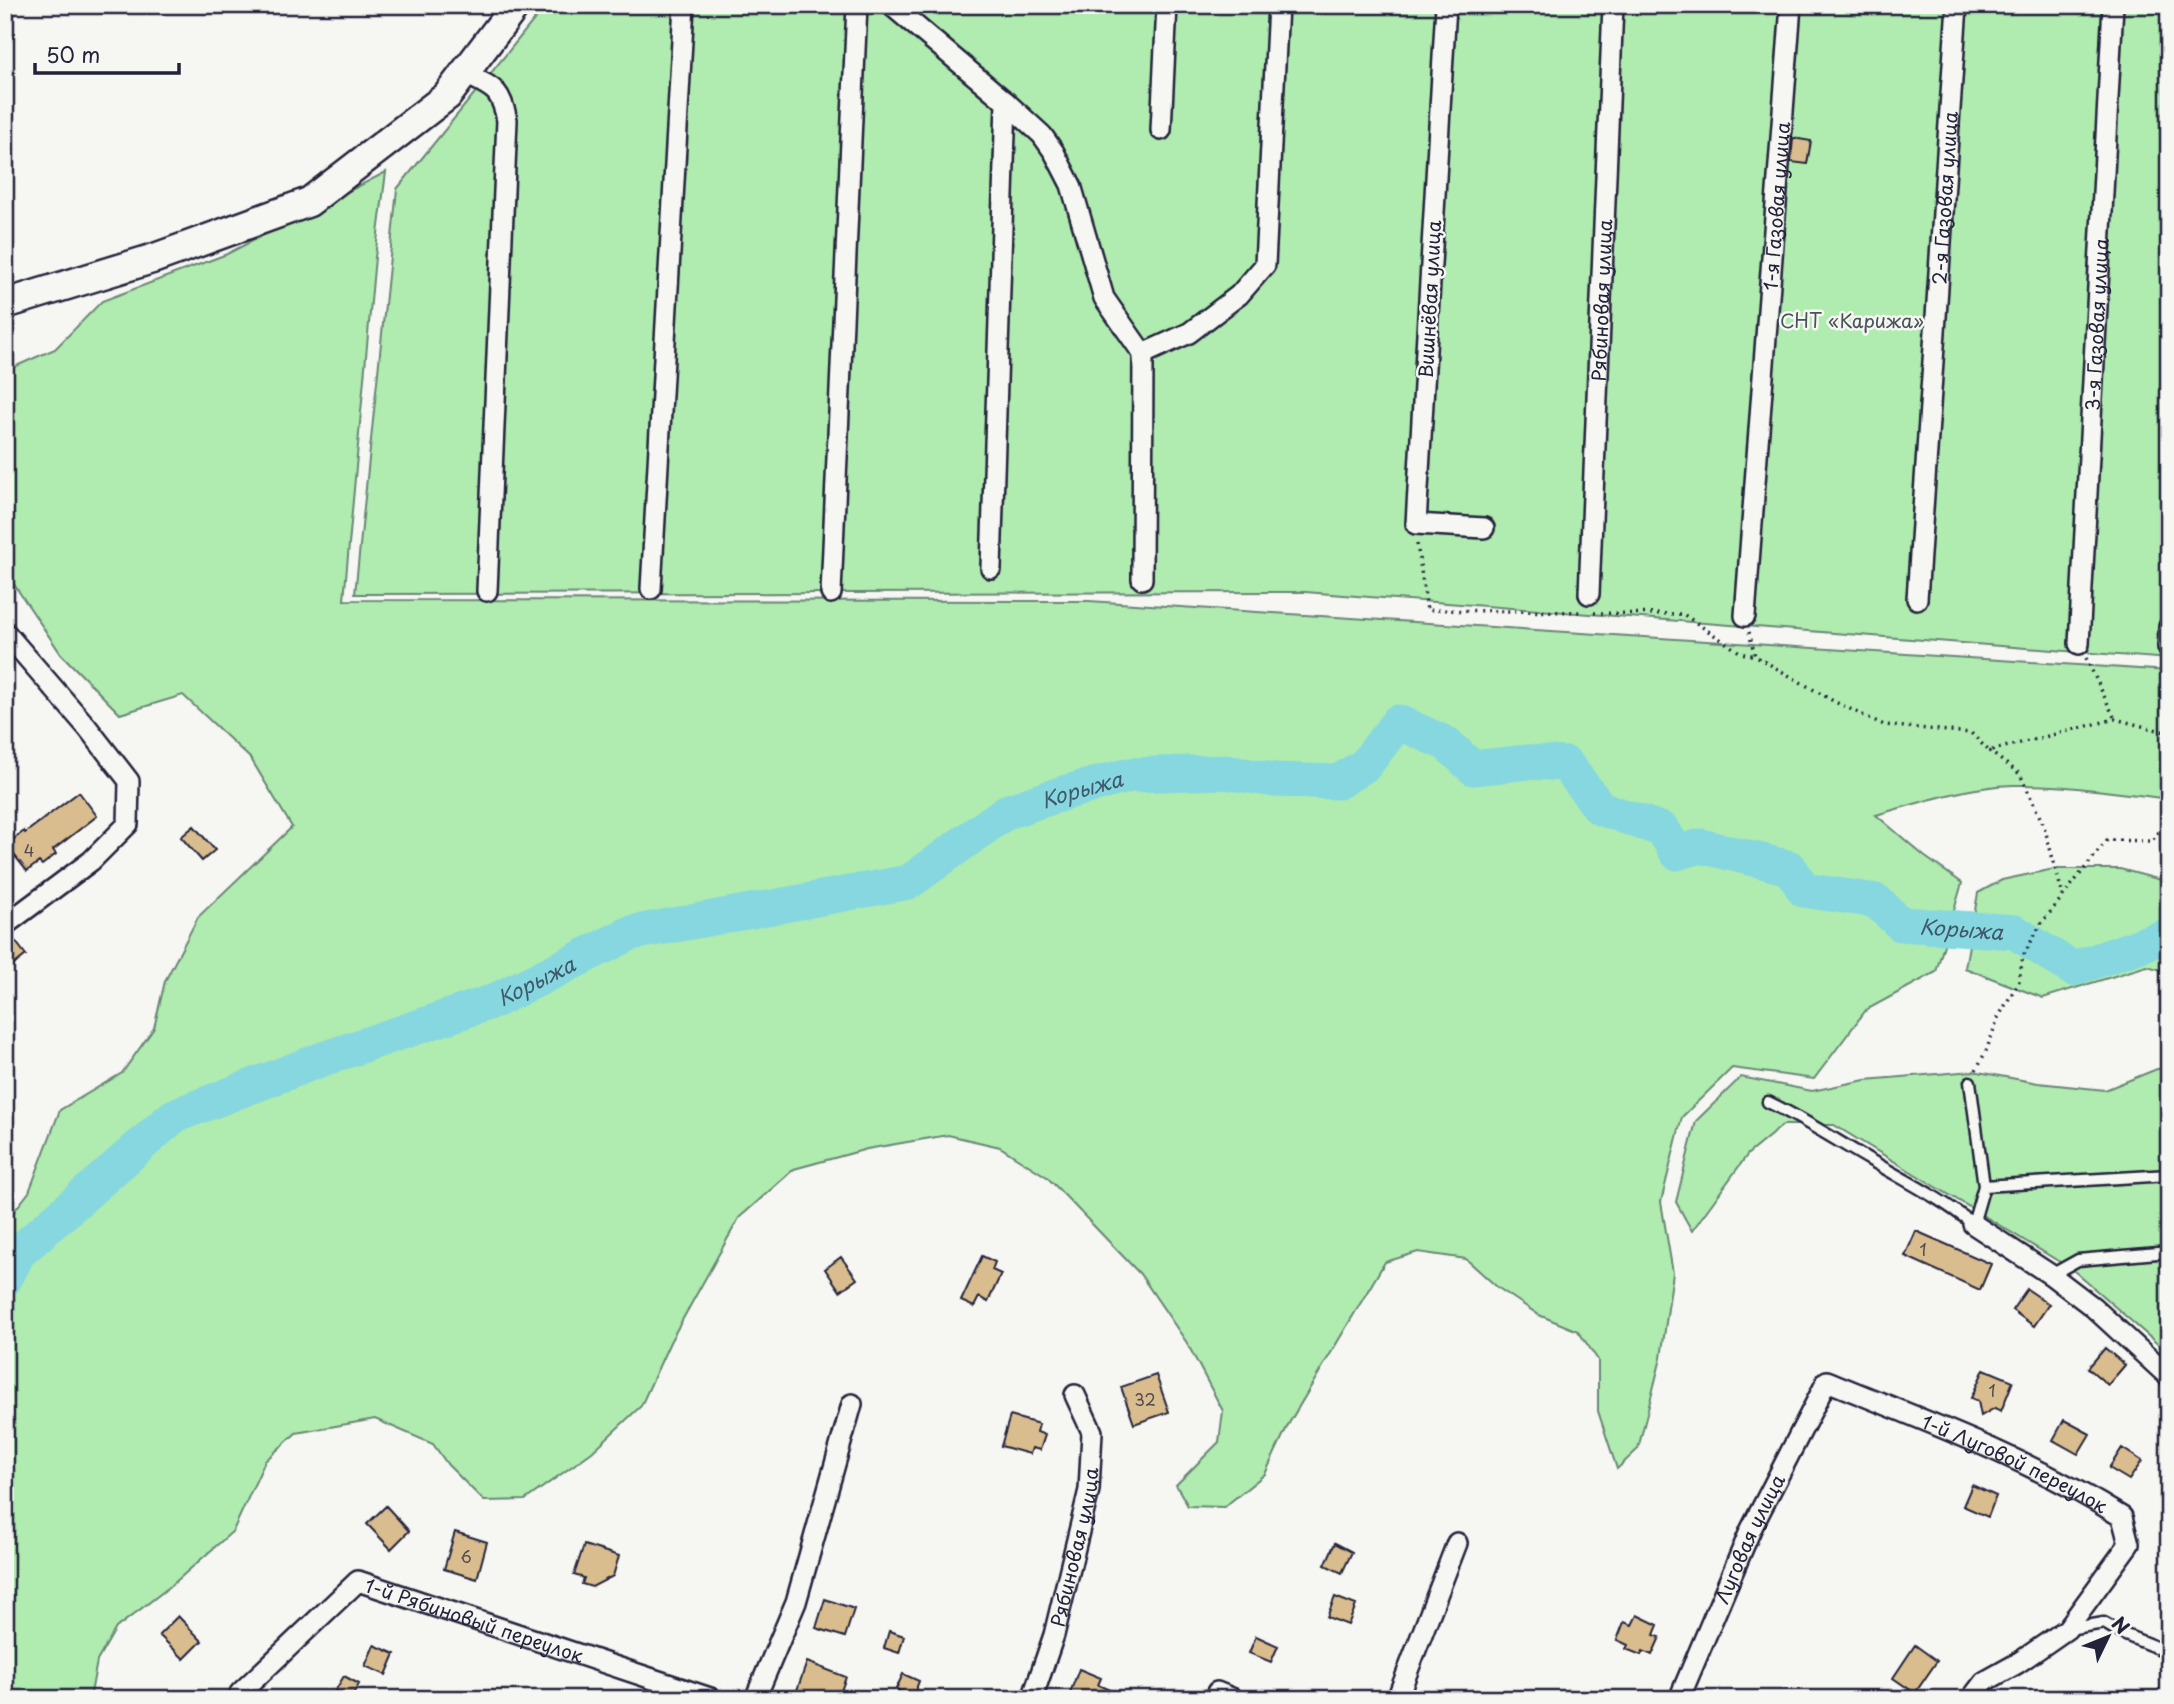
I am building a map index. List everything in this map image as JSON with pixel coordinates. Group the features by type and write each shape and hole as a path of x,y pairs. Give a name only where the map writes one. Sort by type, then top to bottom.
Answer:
{"street":[{"path":"5,304 155,258 309,202 447,96 516,5"},
{"path":"651,589 684,5"},
{"path":"831,593 857,5"},
{"path":"891,5 1042,135 1071,185 1104,298 1143,354 1142,579"},
{"path":"1161,130 1167,5"},
{"path":"1143,354 1199,325 1239,295 1265,265 1278,5"},
{"name":"Вишнёвая улица","path":"1446,5 1416,524 1484,528"},
{"name":"Рябиновая улица","path":"1589,594 1613,5"},
{"name":"1-я Газовая улица","path":"1745,616 1791,5"},
{"name":"2-я Газовая улица","path":"1917,599 1957,5"},
{"name":"3-я Газовая улица","path":"2079,644 2113,5"},
{"path":"464,73 502,97 507,120 487,591"},
{"path":"991,568 1006,102"},
{"path":"2168,647 2169,627"},
{"path":"5,632 87,727 129,781 128,824 91,861 5,925"},
{"path":"1973,1224 2051,1275 2093,1307 2169,1377"},
{"name":"1-й Луговой переулок","path":"1826,1381 2003,1453 2122,1517 2129,1544 2067,1629 2018,1663 1984,1682 1971,1699"},
{"name":"Луговая улица","path":"1679,1699 1751,1529 1826,1381"},
{"name":"Рябиновая улица","path":"1032,1699 1054,1635 1089,1490 1092,1432 1075,1395"},
{"path":"755,1699 796,1602 852,1404"},
{"path":"1396,1699 1457,1544"},
{"name":"1-й Рябиновый переулок","path":"243,1699 240,1693 358,1581 713,1699"}],"lane":[{"path":"1768,1102 1806,1120 1869,1160 1951,1206 1973,1224 1984,1186 1970,1082"},
{"path":"1984,1186 2169,1175"},
{"path":"2051,1275 2078,1260 2169,1252"},
{"path":"2067,1629 2104,1623 2163,1650 2169,1648"}],"path":[{"path":"1416,540 1427,610 1683,614 1741,653 1755,656 1835,702 1884,725 1971,733 1989,751 2020,774 2044,826 2063,896"},
{"path":"1745,616 1755,656"},
{"path":"2079,644 2115,719"},
{"path":"1989,751 2115,719 2169,733"},
{"path":"1970,1082 1986,1051 1998,1018 2019,981 2023,956 2041,924 2107,840 2152,841 2169,815"}],"green space":[{"name":"СНТ «Карижа»","path":"546,5 2169,5 2169,659 1305,592 355,594 397,189"},
{"path":"386,172 375,257 344,600 1089,601 2169,671 2169,799 2072,787 2013,785 1961,792 1876,815 1924,856 1962,883 1936,972 1866,1010 1814,1079 1732,1068 1682,1117 1661,1202 1673,1273 1661,1358 1638,1449 1617,1469 1598,1411 1598,1360 1578,1331 1539,1315 1497,1287 1466,1259 1418,1252 1385,1262 1288,1425 1265,1474 1224,1507 1188,1506 1176,1485 1219,1442 1223,1411 1187,1343 1140,1274 1047,1177 1000,1147 948,1135 867,1149 794,1169 739,1218 670,1342 641,1406 592,1452 525,1500 484,1501 448,1465 433,1444 375,1419 296,1433 265,1461 233,1531 172,1585 116,1628 97,1661 90,1699 5,1699 5,1223 29,1192 60,1110 122,1073 154,1028 165,981 198,917 292,827 251,759 183,695 120,714 61,654 5,571 5,371 55,349 102,301 227,254"},
{"path":"2054,869 2120,869 2169,882 2169,972 2147,966 2043,998 1965,968 1978,893 2002,880"},
{"path":"2169,1068 2169,1354 2073,1270 1834,1125 1783,1125 1748,1154 1692,1231 1676,1202 1696,1121 1741,1077 1812,1091 1865,1080 1973,1071 2038,1083 2105,1090 2157,1069"}],"building":[{"path":"1793,138 1811,141 1807,164 1791,162"},
{"path":"79,792 97,816 53,850 56,854 42,865 39,862 27,871 6,845"},
{"path":"194,826 215,850 202,861 181,837"},
{"path":"16,942 26,955 5,972 5,951"},
{"path":"1916,1231 1991,1264 1980,1290 1905,1256"},
{"path":"982,1256 995,1262 992,1270 1001,1274 988,1302 979,1297 974,1307 961,1301"},
{"path":"841,1257 857,1279 840,1291 825,1269"},
{"path":"2027,1289 2049,1304 2034,1326 2012,1310"},
{"path":"2105,1348 2125,1365 2108,1385 2088,1368"},
{"path":"1984,1369 2013,1381 2001,1411 1995,1408 1981,1416 1978,1401 1971,1398"},
{"path":"1156,1375 1169,1412 1134,1424 1121,1387"},
{"path":"1010,1416 1039,1424 1037,1432 1045,1435 1040,1450 1032,1448 1030,1454 1001,1446"},
{"path":"2064,1420 2090,1434 2078,1454 2053,1440"},
{"path":"2122,1448 2142,1461 2129,1480 2109,1468"},
{"path":"1972,1485 1996,1496 1988,1517 1963,1506"},
{"path":"386,1506 409,1531 391,1549 367,1524"},
{"path":"455,1532 487,1542 477,1579 444,1569"},
{"path":"1335,1543 1352,1552 1342,1573 1325,1565"},
{"path":"584,1545 619,1556 613,1576 592,1587 582,1584 584,1578 574,1575"},
{"path":"1335,1597 1356,1605 1348,1625 1327,1617"},
{"path":"825,1599 854,1609 845,1637 816,1628"},
{"path":"1637,1615 1658,1625 1654,1635 1660,1637 1652,1655 1643,1651 1641,1655 1626,1649 1628,1645 1617,1640 1624,1622 1632,1625"},
{"path":"178,1616 202,1641 184,1659 159,1635"},
{"path":"889,1631 904,1636 899,1653 884,1648"},
{"path":"1256,1636 1278,1646 1271,1662 1249,1653"},
{"path":"374,1645 395,1654 386,1675 365,1666"},
{"path":"1915,1645 1937,1661 1915,1693 1893,1678"},
{"path":"807,1662 846,1677 838,1699 803,1699 795,1696"},
{"path":"1079,1669 1101,1678 1098,1685 1130,1699 1085,1699 1070,1693"},
{"path":"903,1674 919,1681 913,1697 896,1689"},
{"path":"344,1676 359,1684 351,1699 335,1691"}],"waterway":[{"name":"Корыжа","path":"5,1279 19,1252 174,1116 320,1060 494,1001 631,933 909,882 1006,812 1130,775 1225,772 1275,780 1338,782 1365,765 1398,722 1447,744 1473,768 1528,762 1566,764 1600,808 1663,830 1677,853 1701,846 1790,868 1804,890 1876,901 1901,924 2015,932 2073,969 2169,935"}]}
